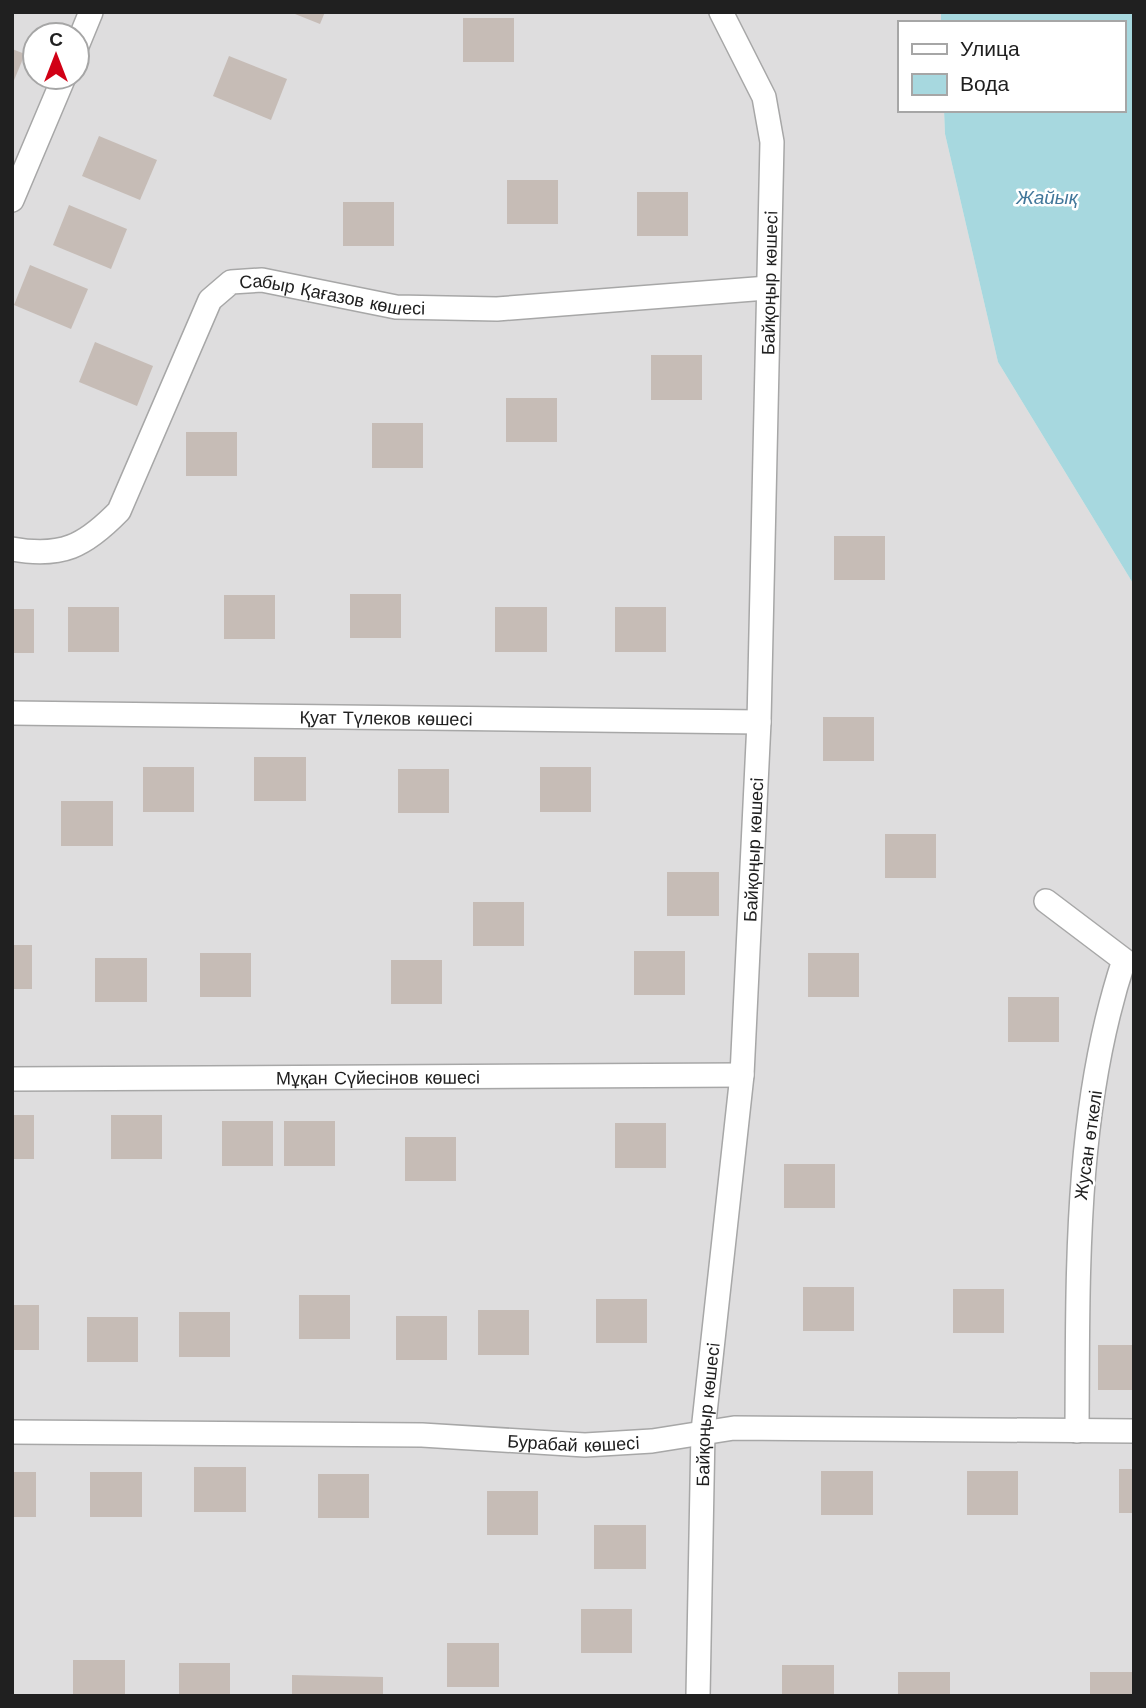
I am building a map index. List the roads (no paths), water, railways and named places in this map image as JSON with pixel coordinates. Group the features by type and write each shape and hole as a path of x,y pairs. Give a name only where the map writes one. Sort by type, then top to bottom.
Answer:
{"street":[{"name":"Байқоңыр көшесi","path":"698,1696 703,1431 742,1075 759,722 772,142 764,97 720,12"},
{"path":"12,200 58,91"},
{"name":"Сабыр Қағазов көшесі","path":"12,549 34,553 67,549 95,536 119,511 210,300 231,282 262,280 396,307 497,309 767,288"},
{"name":"Қуат Түлеков көшесі","path":"12,713 759,722"},
{"name":"Жусан өткелі","path":"1046,901 1124,960 1104,1018 1079,1212 1077,1431"},
{"name":"Мұқан Сүйесінов көшесі","path":"12,1079 742,1075"},
{"name":"Бурабай көшесi","path":"12,1432 422,1435 585,1445 652,1441 734,1428 1134,1431"}],"water":[{"name":"Жайық","path":"941,12 1134,12 1134,585 998,362 945,134 944,112 1125,112 1125,21 941,21"}]}
